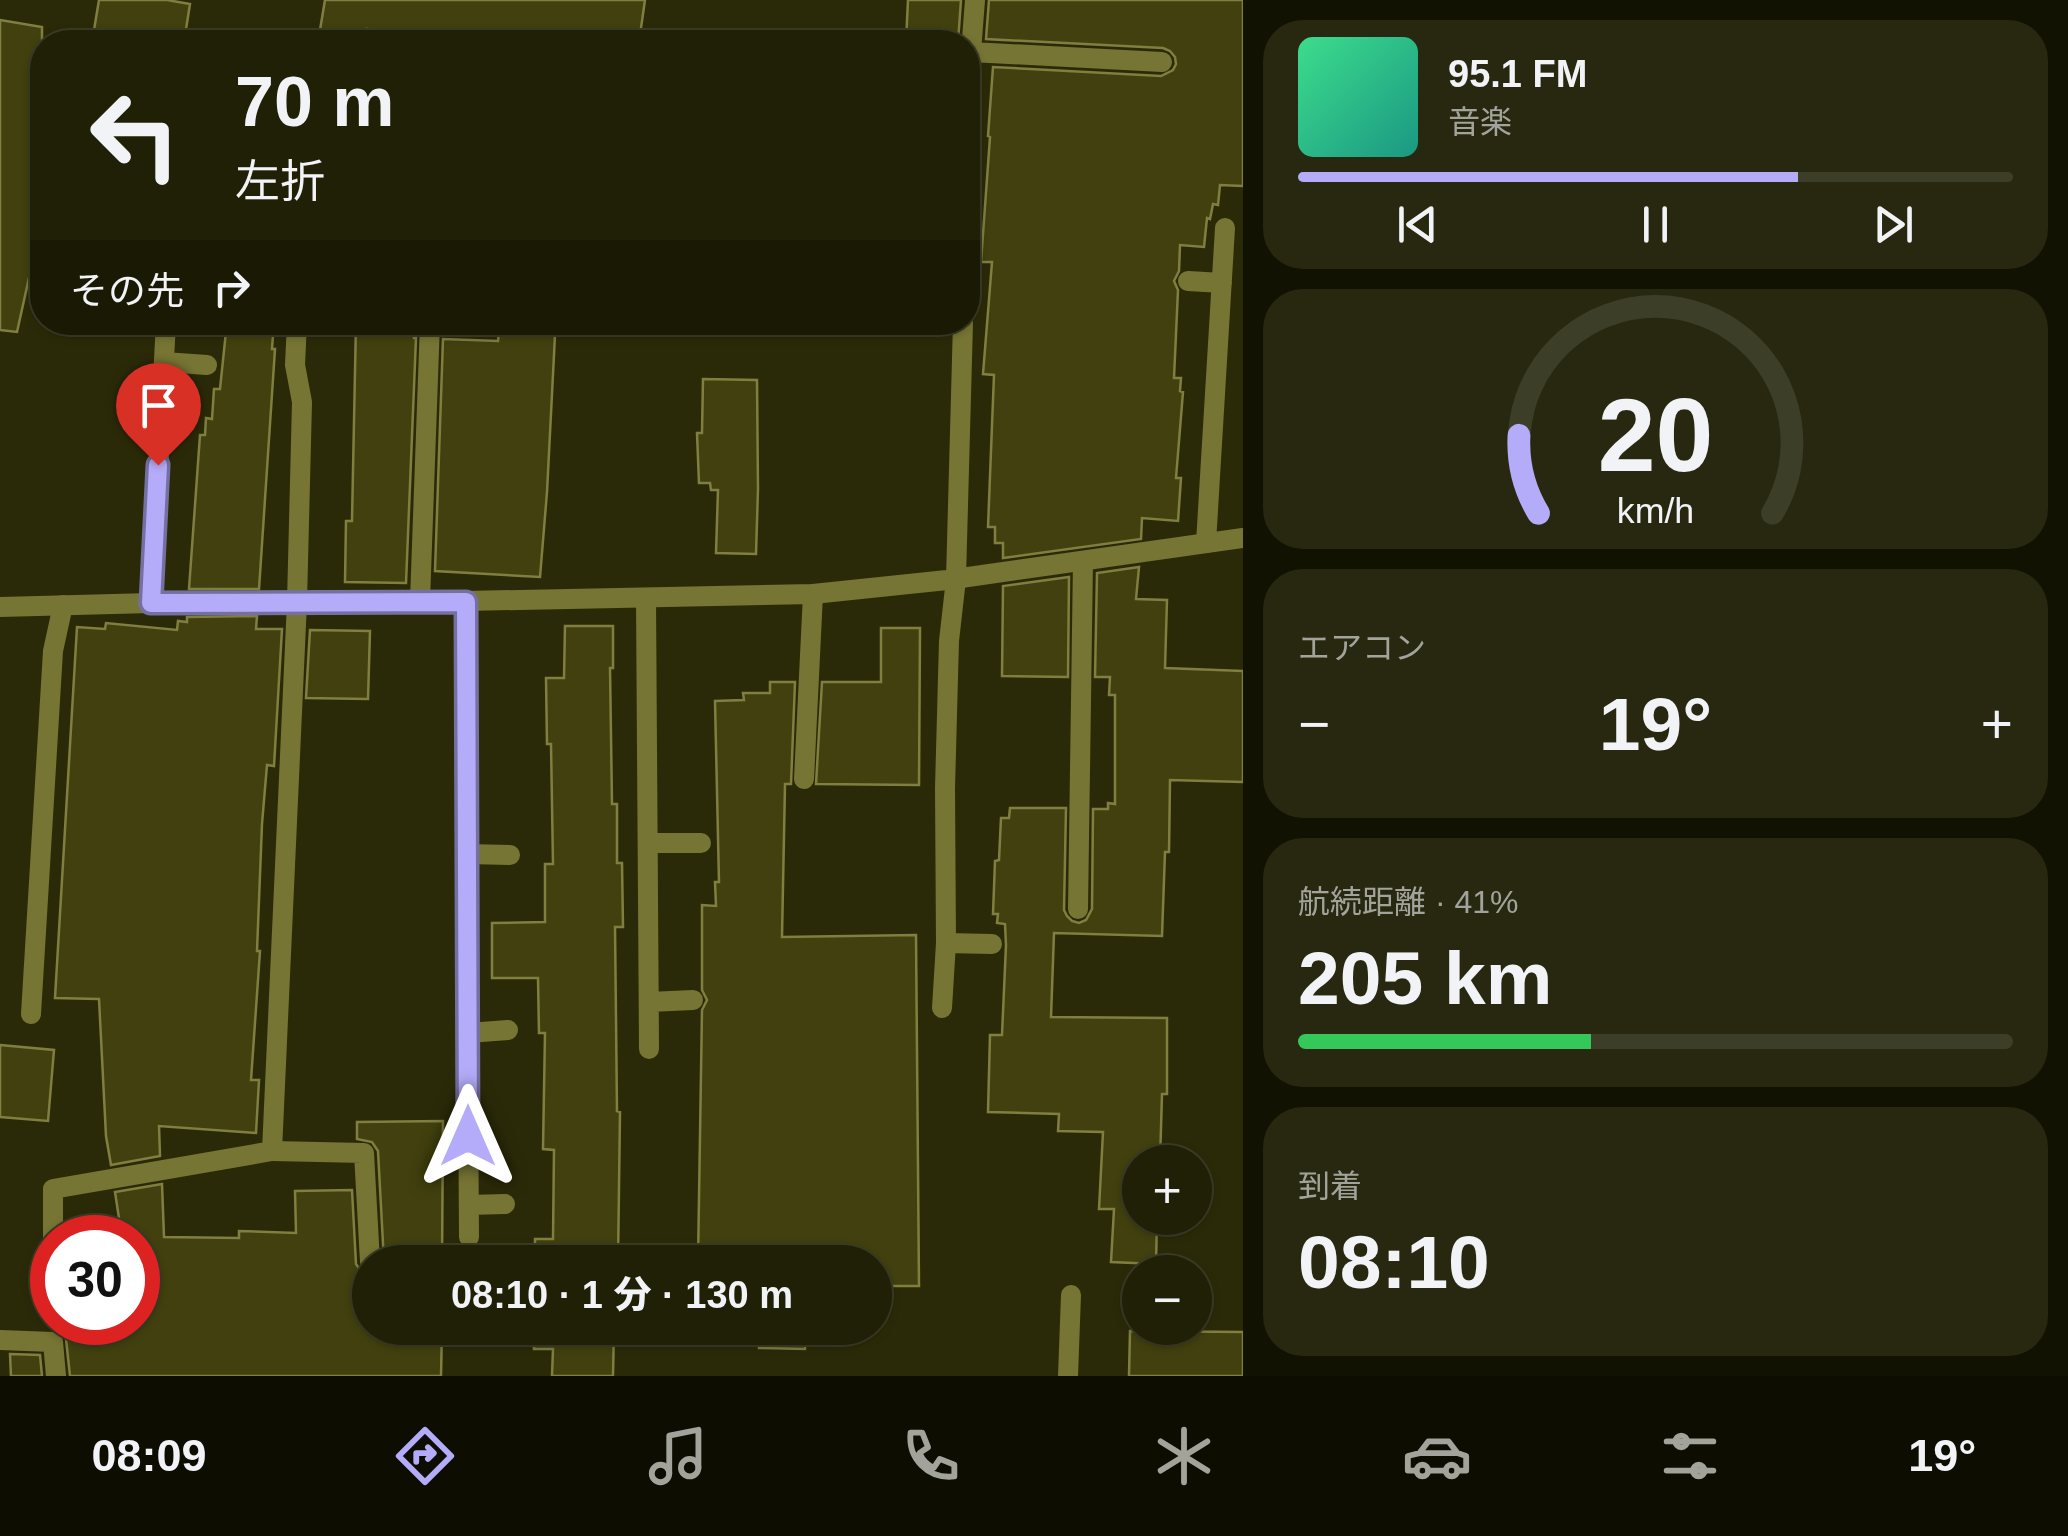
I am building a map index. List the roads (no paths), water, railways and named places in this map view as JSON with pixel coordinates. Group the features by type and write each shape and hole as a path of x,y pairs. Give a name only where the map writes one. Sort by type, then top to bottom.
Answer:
{"street":[{"path":"973,30 976,0"},
{"path":"980,52 1162,62"},
{"path":"1206,543 1225,228"},
{"path":"1188,281 1222,283"},
{"path":"151,603 165,335"},
{"path":"272,1151 297,602 302,402 295,366 296,335"},
{"path":"420,601 430,335"},
{"path":"942,1008 948,640 956,579 963,335"},
{"path":"164,362 207,365"},
{"path":"0,607 813,594 956,579 1243,538"},
{"path":"1078,909 1083,561"},
{"path":"804,778 813,594"},
{"path":"646,598 649,1049"},
{"path":"466,602 469,1237"},
{"path":"31,1014 53,651 64,606"},
{"path":"946,805 969,806"},
{"path":"648,844 701,843"},
{"path":"467,854 510,855"},
{"path":"946,943 992,944"},
{"path":"649,1002 693,1000"},
{"path":"468,1033 508,1030"},
{"path":"53,1215 53,1189 272,1151 364,1153 369,1245"},
{"path":"469,1206 506,1204"},
{"path":"1068,1376 1071,1295"},
{"path":"0,1340 30,1335"},
{"path":"54,1345 56,1376"}]}
